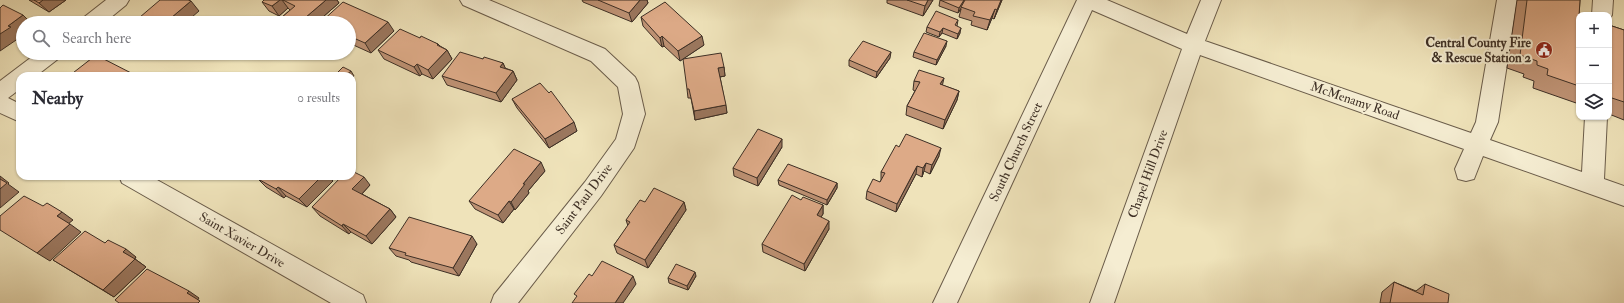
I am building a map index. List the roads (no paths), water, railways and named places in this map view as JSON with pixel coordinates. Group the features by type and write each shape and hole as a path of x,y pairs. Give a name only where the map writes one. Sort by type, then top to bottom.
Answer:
{"street":[{"path":"99,16 120,0"},
{"name":"Saint Paul Drive","path":"470,0 598,56 628,83 634,114 626,142 593,189 502,303"},
{"name":"McMenamy Road","path":"1087,0 1193,44 1624,196"},
{"name":"South Church Street","path":"945,303 1087,0"},
{"name":"Chapel Hill Drive","path":"1102,303 1193,44 1211,0"},
{"path":"1466,172 1487,122 1507,0"},
{"path":"1602,12 1603,0"},
{"path":"26,72 42,60"},
{"path":"0,92 16,80"},
{"path":"0,104 16,111"},
{"path":"1592,185 1596,120"},
{"name":"Saint Xavier Drive","path":"137,180 354,303"}],"place":[{"name":"Central County Fire & Rescue Station 2","path":"1544,50"}]}
